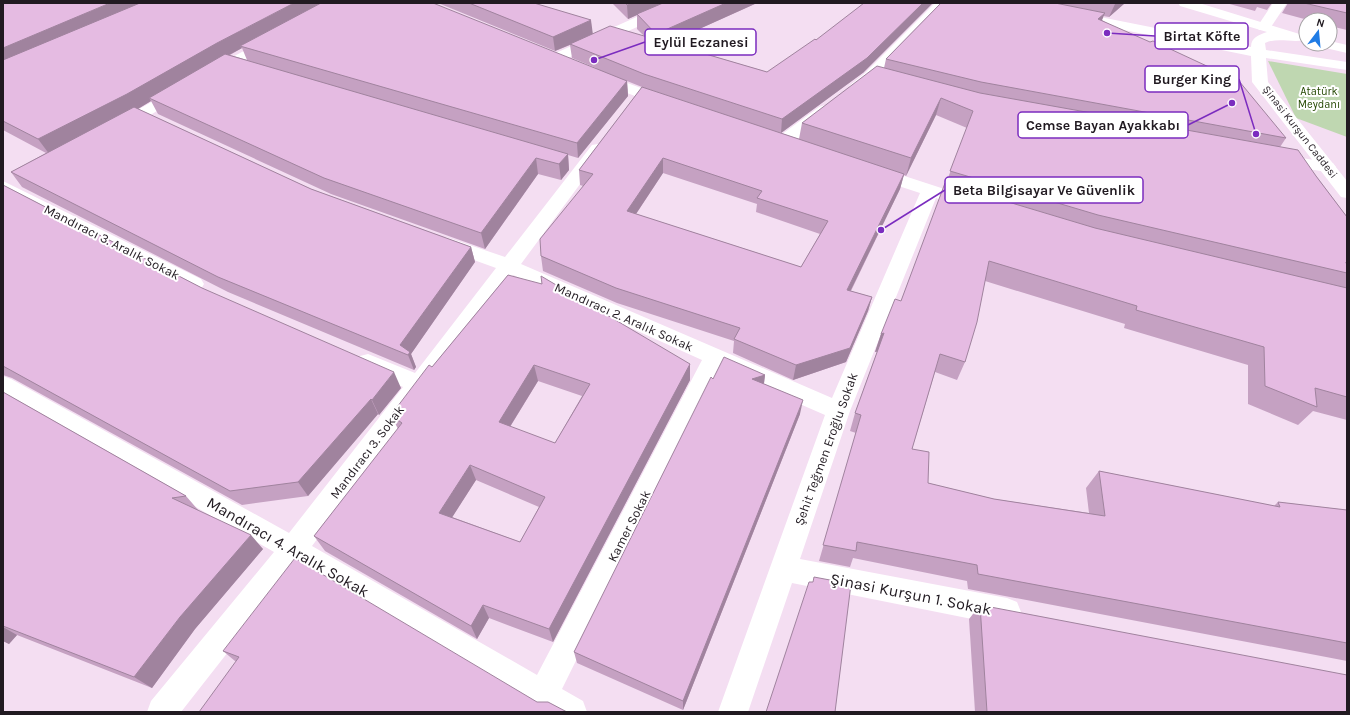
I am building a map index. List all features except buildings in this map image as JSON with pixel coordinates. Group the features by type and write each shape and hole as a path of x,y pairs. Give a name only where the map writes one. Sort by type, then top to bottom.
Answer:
{"street":[{"path":"679,3 547,56 639,94 683,108"},
{"path":"806,148 777,138 842,97 877,78 942,3"},
{"path":"1185,3 1298,37"},
{"path":"1264,27 1280,3"},
{"path":"1064,14 1260,53 1347,66"},
{"path":"1233,48 1240,33 1237,18"},
{"path":"109,132 143,114 230,62 285,33"},
{"name":"Şinasi Kurşun Caddesi","path":"1298,38 1271,35 1258,41 1260,53 1260,82 1347,193"},
{"path":"230,62 253,69"},
{"path":"625,112 639,94"},
{"path":"143,114 165,124"},
{"name":"Mandıracı 3. Sokak","path":"162,712 293,549 509,266 576,165 611,130"},
{"path":"1264,157 1327,167"},
{"path":"857,166 982,207"},
{"name":"Mandıracı 3. Aralık Sokak","path":"8,185 213,294"},
{"name":"Şehit Teğmen Eroğlu Sokak","path":"733,712 838,411 930,191"},
{"name":"Mandıracı 2. Aralık Sokak","path":"428,237 509,266 838,411"},
{"path":"348,353 419,384"},
{"name":"Kamer Sokak","path":"543,695 715,357"},
{"name":"Mandıracı 4. Aralık Sokak","path":"3,385 293,549 572,712"},
{"name":"Şinasi Kurşun 1. Sokak","path":"782,569 1033,617"}],"green space":[{"name":"Atatürk Meydanı","path":"1268,61 1347,74 1347,137 1296,118"}],"place":[{"name":"Birtat Köfte","path":"1107,33"},
{"name":"Eylül Eczanesi","path":"594,60"},
{"name":"Cemse Bayan Ayakkabı","path":"1232,103"},
{"name":"Burger King","path":"1256,134"},
{"name":"Beta Bilgisayar Ve Güvenlik","path":"881,230"}]}
